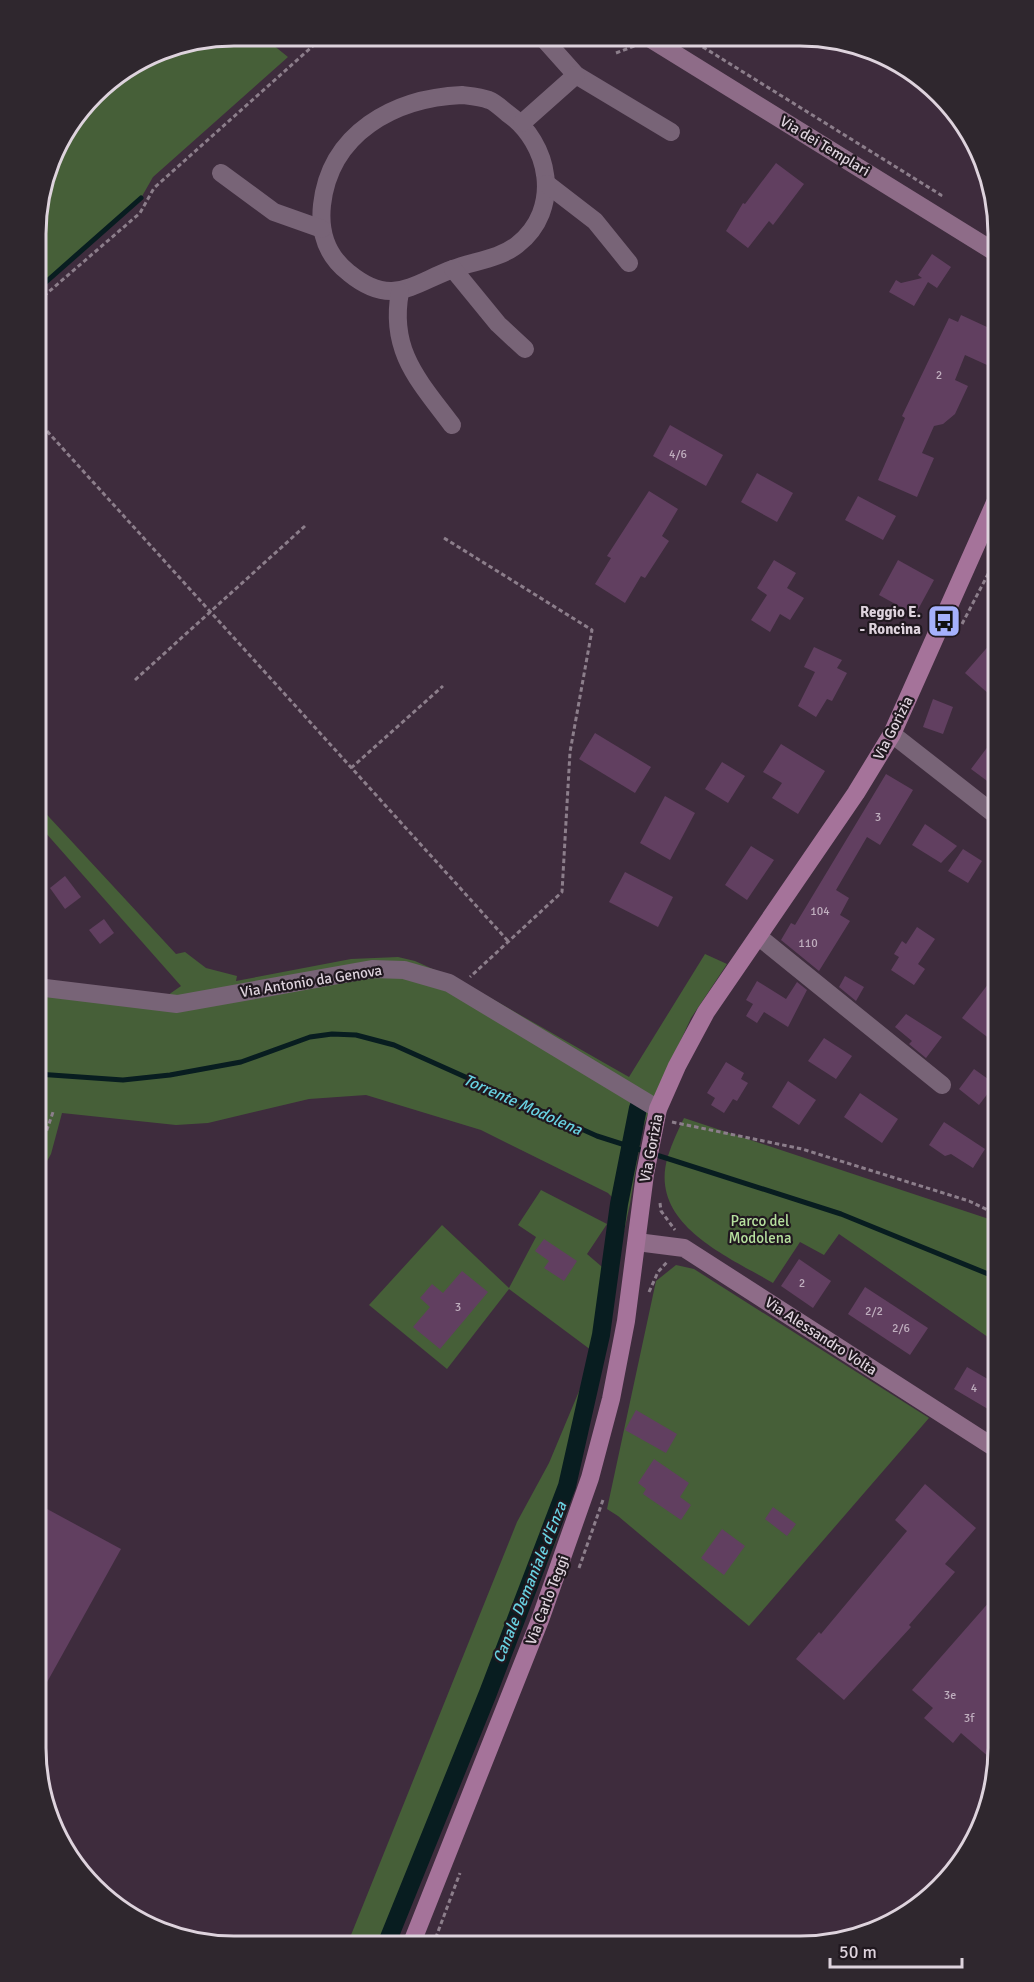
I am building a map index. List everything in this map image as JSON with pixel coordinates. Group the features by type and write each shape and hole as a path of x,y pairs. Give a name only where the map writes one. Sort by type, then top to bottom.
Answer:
{"main road":[{"name":"Via Gorizia","path":"637,1242 645,1174 677,1066 706,1012 856,793 892,734 988,520"},
{"name":"Via Carlo Teggi","path":"415,1936 572,1534 611,1399 626,1321 637,1242"}],"street":[{"path":"551,47 576,75 671,132"},
{"name":"Via dei Templari","path":"664,47 988,248"},
{"path":"522,123 576,75"},
{"path":"462,95 490,100 522,123 542,155 547,184 543,208 517,244 502,253 453,269 400,292 378,289 354,277 335,262 326,245 322,229 325,184 332,164 356,136 398,108 434,96 462,95"},
{"path":"221,173 274,212 322,229"},
{"path":"547,184 595,221 629,263"},
{"path":"453,269 498,324 525,349"},
{"path":"400,292 396,315 399,340 410,368 452,425"},
{"path":"892,734 988,809"},
{"path":"759,937 942,1085"},
{"name":"Via Antonio da Genova","path":"47,988 177,1004 372,969 414,972 449,983 660,1118"},
{"name":"Via Alessandro Volta","path":"637,1242 684,1248 987,1443"}],"path":[{"path":"47,293 140,213 154,188 312,47"},
{"path":"616,53 632,47"},
{"path":"703,47 941,195 930,210"},
{"path":"47,430 508,941"},
{"path":"135,680 305,526"},
{"path":"444,538 592,630 570,752 562,892 470,976 466,984"},
{"path":"961,626 988,575"},
{"path":"351,768 443,686"},
{"path":"47,1130 53,1112"},
{"path":"660,1118 802,1149 969,1201 987,1210"},
{"path":"660,1202 661,1211 675,1229 673,1247"}],"green space":[{"path":"222,47 276,47 288,57 153,177 141,198 47,281 48,210 56,174 66,151 85,120 111,93 141,72 163,61 198,50"},
{"path":"47,815 176,954 185,952 206,968 237,976 236,981 351,959 398,957 415,961 466,984 629,1077 705,954 727,964 691,1018 651,1105 642,1131 630,1204 557,1538 398,1936 351,1936 517,1522 549,1463 595,1353 509,1289 447,1369 369,1305 442,1225 509,1288 536,1237 518,1225 541,1190 607,1224 587,1254 608,1272 619,1204 608,1193 481,1130 366,1095 309,1099 208,1123 176,1125 62,1113 47,1161 47,988 158,1002 181,986 47,834"},
{"name":"Parco del Modolena","path":"684,1118 987,1218 987,1337 839,1234 824,1255 800,1242 773,1283 714,1249 680,1219 669,1201 665,1180 668,1156"},
{"path":"676,1265 694,1269 929,1418 749,1626 607,1509 656,1281"}],"building":[{"path":"776,163 804,184 773,225 769,221 748,248 726,231 743,203 745,204"},
{"path":"932,254 951,267 937,288 928,282 914,306 889,292 896,280 901,283 922,278 918,275"},
{"path":"961,315 987,327 988,325 988,365 965,355 955,380 968,386 955,414 943,424 934,426 922,453 934,458 917,497 878,480 905,418 902,416 949,318 958,322"},
{"path":"670,425 723,455 706,486 653,456"},
{"path":"757,473 793,493 777,522 741,502"},
{"path":"649,491 678,509 662,536 669,541 645,578 641,576 625,603 595,584 611,558 607,556"},
{"path":"858,496 896,516 883,540 845,520"},
{"path":"774,560 796,573 787,588 804,598 790,620 780,614 770,632 751,620 767,595 757,588"},
{"path":"898,560 934,580 915,615 879,595"},
{"path":"814,647 842,660 837,668 847,673 832,701 827,699 816,717 798,706 815,672 804,667"},
{"path":"988,647 988,693 965,673"},
{"path":"933,699 953,707 943,734 923,727"},
{"path":"595,733 651,767 635,793 579,759"},
{"path":"781,744 825,771 798,814 772,798 782,783 763,772"},
{"path":"988,747 988,781 971,769"},
{"path":"722,762 745,776 728,803 705,789"},
{"path":"886,774 913,790 880,845 867,837 836,890 849,898 840,915 850,921 819,971 781,940 791,923 795,925"},
{"path":"665,796 695,813 670,860 640,843"},
{"path":"925,824 957,846 941,863 912,845"},
{"path":"751,846 774,860 747,900 725,885"},
{"path":"963,849 982,861 968,883 948,871"},
{"path":"625,872 673,897 658,927 609,902"},
{"path":"65,876 81,897 65,909 50,888"},
{"path":"104,919 114,933 100,944 89,930"},
{"path":"917,927 935,939 918,964 925,969 914,985 891,970 899,957 894,954 902,941 906,944"},
{"path":"845,976 864,987 856,1001 839,987"},
{"path":"757,981 786,999 797,982 807,990 788,1027 764,1012 757,1023 746,1016 753,1004 746,1000"},
{"path":"988,985 987,1037 962,1018"},
{"path":"906,1014 942,1037 926,1058 909,1044 912,1041 895,1027"},
{"path":"824,1038 852,1056 836,1079 808,1061"},
{"path":"726,1062 744,1073 741,1079 748,1083 737,1101 733,1099 724,1113 711,1105 715,1098 707,1093"},
{"path":"974,1069 987,1079 987,1094 979,1105 959,1089"},
{"path":"788,1081 816,1100 799,1125 772,1107"},
{"path":"860,1093 898,1119 882,1143 844,1117"},
{"path":"944,1122 985,1149 973,1168 951,1154 945,1156 929,1145"},
{"path":"544,1239 577,1261 564,1281 544,1268 549,1261 535,1251"},
{"path":"799,1259 831,1281 813,1308 781,1286"},
{"path":"462,1271 488,1292 440,1349 413,1327 430,1307 420,1298 432,1284 443,1293"},
{"path":"865,1287 928,1328 910,1355 848,1314"},
{"path":"967,1367 987,1379 987,1409 954,1389"},
{"path":"636,1410 677,1434 666,1453 625,1430"},
{"path":"654,1459 689,1483 680,1497 691,1505 681,1520 643,1494 646,1489 638,1483"},
{"path":"925,1484 976,1528 945,1564 955,1572 909,1625 911,1627 844,1700 796,1659 819,1632 821,1634 907,1531 895,1520"},
{"path":"773,1507 796,1524 787,1536 765,1519"},
{"path":"47,1509 121,1549 47,1682"},
{"path":"722,1529 745,1546 724,1575 701,1558"},
{"path":"987,1604 987,1755 961,1733 953,1743 924,1718 933,1708 912,1690"}],"waterway":[{"path":"47,281 141,198"},
{"name":"Torrente Modolena","path":"47,1075 123,1080 170,1075 241,1062 310,1037 332,1034 356,1035 394,1045 597,1136 841,1214 987,1274"},
{"name":"Canale Demaniale d'Enza","path":"390,1936 488,1693 567,1486 601,1335 619,1204 638,1108"}],"place":[{"name":"Reggio E. - Roncina","path":"944,621"}]}
